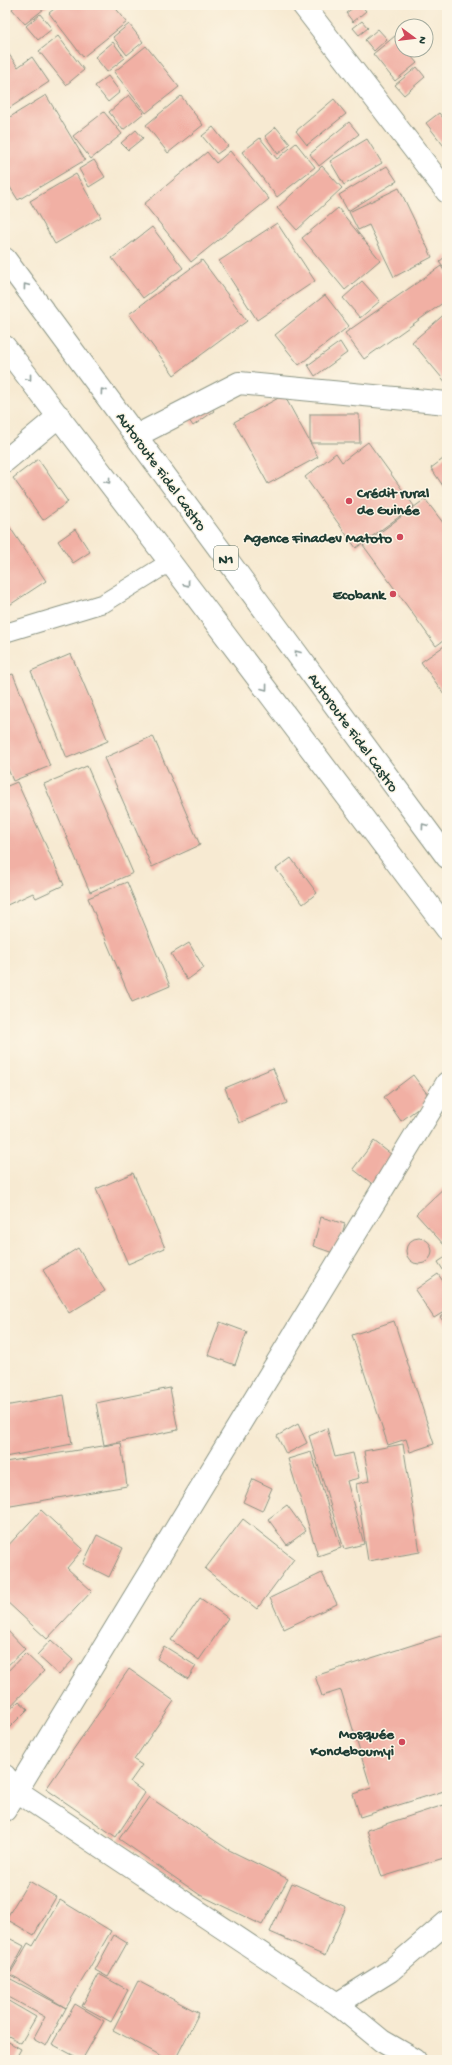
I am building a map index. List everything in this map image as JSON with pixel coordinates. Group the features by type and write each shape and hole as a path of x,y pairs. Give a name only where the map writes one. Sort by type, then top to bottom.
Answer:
{"main road":[{"path":"303,5 447,192"},
{"name":"Autoroute Fidel Castro","path":"5,259 447,857"},
{"path":"5,347 170,562 447,929"},
{"path":"136,436 239,383 447,403"},
{"path":"5,461 59,416"},
{"path":"5,1810 11,1784 447,1083"},
{"path":"11,1784 337,2004 382,2041 415,2060"},
{"path":"337,2004 390,1971 447,1922"}],"lane":[{"path":"5,633 104,603 170,562"}],"building":[{"path":"16,5 49,5 25,24 12,9"},
{"path":"59,5 113,5 127,22 83,57 49,13"},
{"path":"357,5 361,5 366,11 353,22 346,13"},
{"path":"40,14 52,29 38,40 26,26"},
{"path":"362,21 368,28 359,35 353,28"},
{"path":"129,24 143,42 127,55 113,37"},
{"path":"378,29 387,39 374,51 365,40"},
{"path":"58,36 84,70 66,85 39,51"},
{"path":"394,37 394,58 413,58 417,63 395,81 373,54"},
{"path":"113,42 125,58 107,72 95,57"},
{"path":"146,46 179,87 146,113 114,72"},
{"path":"5,49 18,67 32,57 49,82 5,111"},
{"path":"417,67 425,77 404,95 395,85"},
{"path":"108,76 120,92 108,102 95,86"},
{"path":"46,95 85,160 18,200 5,179 5,120"},
{"path":"129,95 144,113 123,130 109,112"},
{"path":"181,96 203,125 168,153 146,125"},
{"path":"334,99 346,114 307,145 296,131"},
{"path":"104,112 122,134 91,159 73,136"},
{"path":"439,113 447,123 447,150 426,123"},
{"path":"349,122 359,134 319,166 310,154"},
{"path":"213,127 228,146 217,154 202,136"},
{"path":"276,127 290,144 278,154 265,136"},
{"path":"136,130 143,138 128,150 121,143"},
{"path":"260,138 277,159 296,143 315,167 277,197 242,152"},
{"path":"367,139 382,163 344,185 330,161"},
{"path":"230,151 269,199 191,262 144,204 207,152 216,163"},
{"path":"94,160 105,177 89,187 79,169"},
{"path":"322,166 342,188 297,230 277,208"},
{"path":"387,166 397,181 348,211 339,195"},
{"path":"76,174 101,217 55,244 30,201"},
{"path":"399,188 432,257 394,277 369,225 358,230 349,212"},
{"path":"338,208 380,260 345,290 302,238"},
{"path":"277,223 315,281 257,320 219,261"},
{"path":"152,227 183,268 143,298 112,258"},
{"path":"447,255 447,272 439,262"},
{"path":"202,260 247,321 174,375 129,314"},
{"path":"441,266 447,275 447,300 364,359 345,333"},
{"path":"362,281 380,301 360,318 343,298"},
{"path":"325,295 349,326 299,365 275,335"},
{"path":"447,312 447,384 412,342"},
{"path":"340,342 347,353 315,376 308,365"},
{"path":"284,395 318,457 268,484 234,422"},
{"path":"208,402 214,411 193,426 187,417"},
{"path":"310,414 359,414 360,443 310,443"},
{"path":"368,442 414,506 356,548 305,477 336,453 342,462"},
{"path":"447,456 447,492 431,468"},
{"path":"38,459 68,502 43,520 13,478"},
{"path":"425,499 447,528 447,638 436,646 363,545"},
{"path":"7,523 46,581 5,608 5,524"},
{"path":"75,529 90,552 73,563 58,541"},
{"path":"447,644 447,698 421,662"},
{"path":"71,654 108,741 67,758 31,671"},
{"path":"13,674 50,766 13,781 5,762 5,677"},
{"path":"153,736 200,845 152,867 104,758"},
{"path":"87,766 133,873 90,892 44,784"},
{"path":"17,782 64,885 36,898 33,893 5,906 5,787"},
{"path":"291,858 317,893 303,904 276,869"},
{"path":"127,882 170,986 132,1002 88,898"},
{"path":"189,943 204,968 187,980 171,954"},
{"path":"273,1068 287,1103 239,1123 225,1088"},
{"path":"413,1075 431,1099 401,1121 384,1097"},
{"path":"374,1141 396,1158 375,1186 353,1169"},
{"path":"133,1173 165,1248 128,1264 96,1189"},
{"path":"447,1185 447,1244 445,1246 416,1214"},
{"path":"321,1217 345,1224 336,1254 313,1246"},
{"path":"419,1238 428,1242 432,1251 428,1260 419,1264 410,1260 406,1251 410,1242"},
{"path":"78,1248 105,1291 69,1313 43,1270"},
{"path":"447,1256 447,1276 438,1262"},
{"path":"438,1274 447,1287 447,1310 434,1318 415,1290"},
{"path":"447,1312 447,1326 440,1317"},
{"path":"394,1321 434,1444 410,1452 406,1439 388,1445 352,1335"},
{"path":"220,1322 247,1332 235,1365 208,1355"},
{"path":"170,1388 178,1430 104,1445 96,1403"},
{"path":"64,1395 72,1444 5,1457 5,1406"},
{"path":"298,1424 307,1443 286,1454 277,1436"},
{"path":"327,1428 335,1457 353,1453 359,1478 347,1481 364,1544 344,1549 309,1436"},
{"path":"121,1443 127,1486 5,1507 5,1462"},
{"path":"403,1444 420,1552 368,1561 356,1484 369,1481 364,1451"},
{"path":"311,1452 341,1548 318,1556 288,1459"},
{"path":"253,1479 272,1488 262,1511 243,1502"},
{"path":"287,1505 306,1531 287,1545 268,1519"},
{"path":"41,1510 83,1549 67,1568 92,1591 47,1639 5,1600 5,1549"},
{"path":"243,1519 294,1559 257,1609 205,1569"},
{"path":"97,1535 123,1548 109,1577 83,1564"},
{"path":"322,1573 337,1604 284,1629 270,1598"},
{"path":"200,1598 228,1618 199,1660 171,1640"},
{"path":"5,1628 25,1649 5,1668"},
{"name":"Mosquée Kondeboumyi","path":"447,1634 447,1790 360,1817 353,1794 371,1788 341,1690 322,1696 315,1676"},
{"path":"51,1640 73,1660 59,1675 37,1655"},
{"path":"164,1646 196,1666 188,1679 157,1659"},
{"path":"25,1653 44,1671 5,1712 5,1674"},
{"path":"129,1669 174,1701 134,1760 142,1765 130,1782 145,1793 116,1837 46,1789"},
{"path":"19,1701 28,1709 9,1728 5,1723 5,1714"},
{"path":"149,1797 229,1850 288,1879 262,1925 200,1895 119,1839"},
{"path":"447,1804 447,1857 382,1877 367,1830"},
{"path":"29,1881 56,1897 34,1935 6,1919"},
{"path":"292,1883 346,1907 325,1956 270,1932"},
{"path":"60,1900 111,1931 66,2008 10,1974 28,1943 33,1946"},
{"path":"114,1935 127,1943 108,1977 95,1970"},
{"path":"5,1936 24,1946 7,1977 66,2008 46,2046 33,2039 45,2017 5,1995"},
{"path":"99,1974 128,1990 111,2022 82,2006"},
{"path":"138,1981 199,2013 175,2060 169,2060 113,2030"},
{"path":"5,1999 36,2017 21,2043 5,2034"},
{"path":"75,2004 104,2021 82,2060 52,2044"},
{"path":"5,2040 21,2049 15,2060 5,2060"}],"place":[{"name":"Crédit rural de Guinée","path":"349,501"},
{"name":"Agence Finadev Matoto","path":"400,537"},
{"name":"Ecobank","path":"393,594"},
{"name":"Mosquée Kondeboumyi","path":"402,1742"}]}
